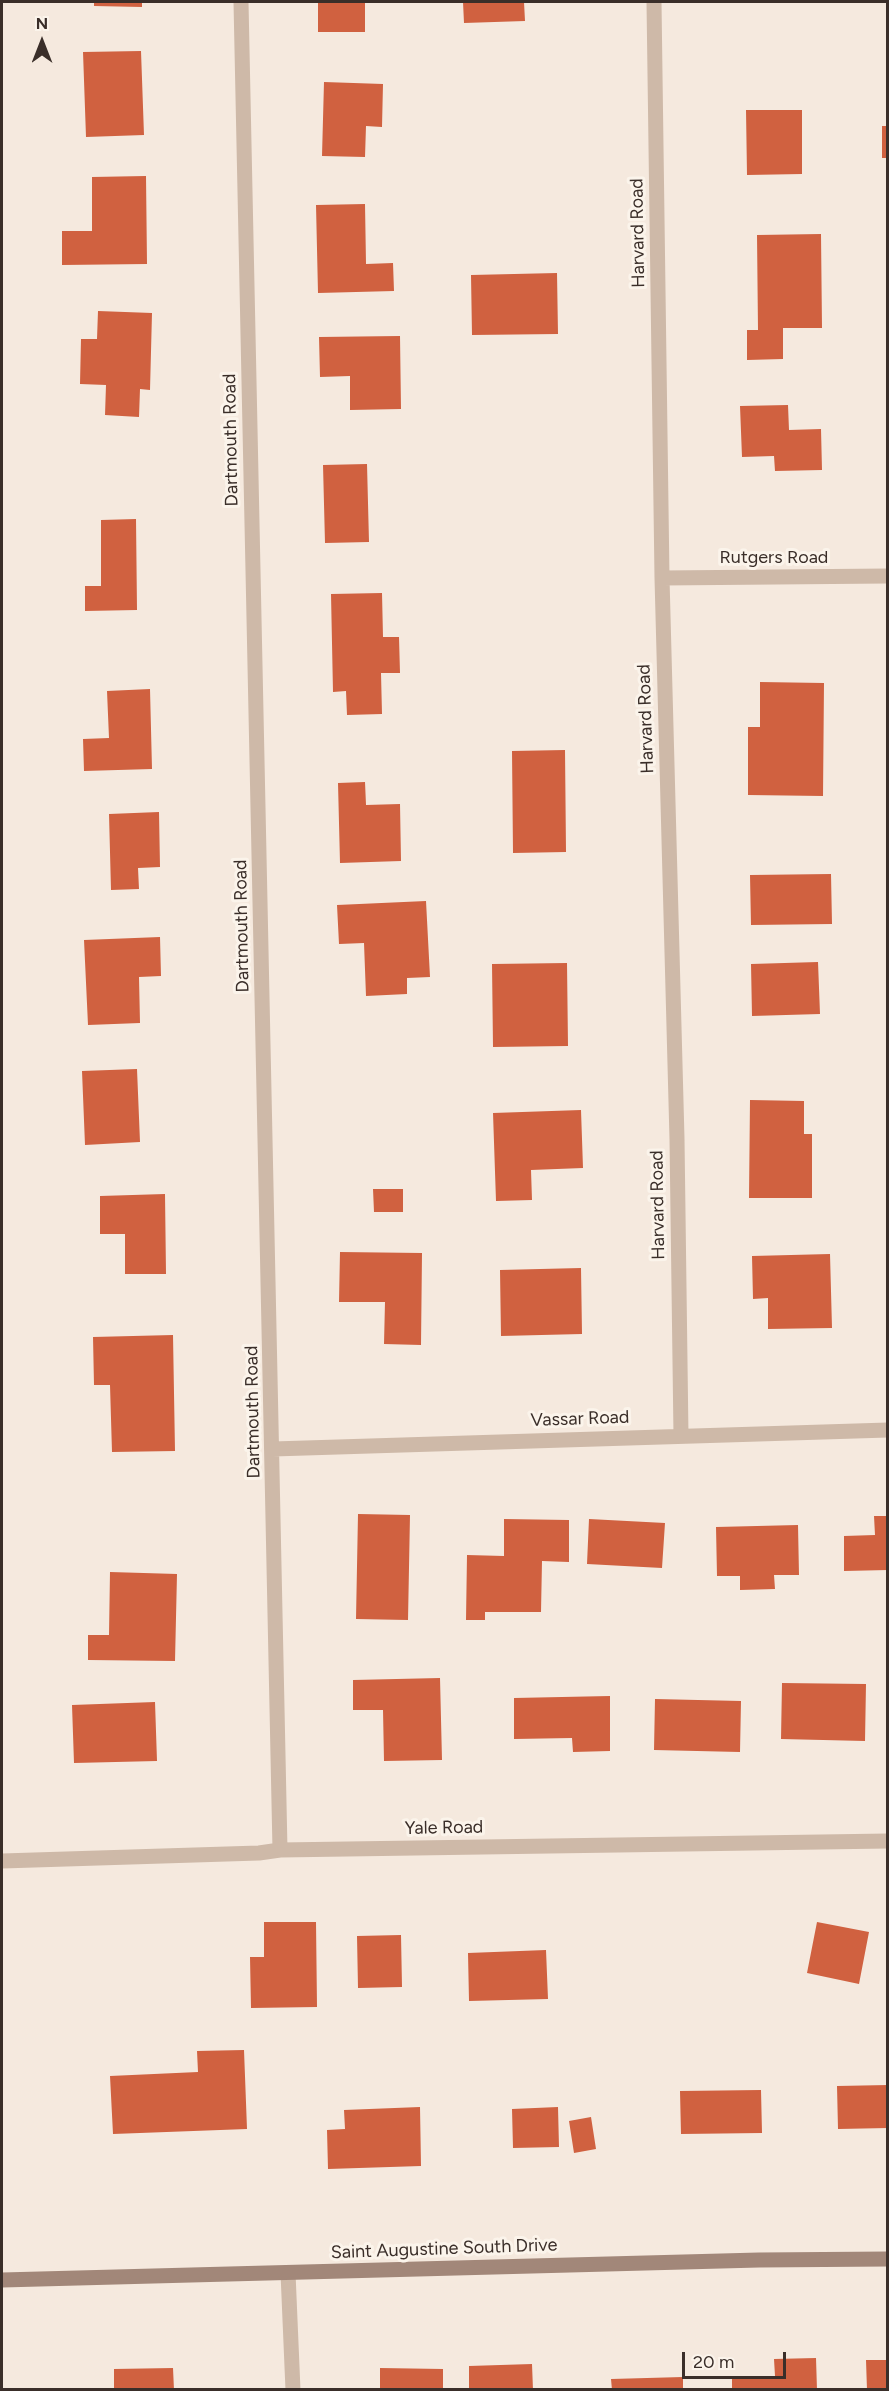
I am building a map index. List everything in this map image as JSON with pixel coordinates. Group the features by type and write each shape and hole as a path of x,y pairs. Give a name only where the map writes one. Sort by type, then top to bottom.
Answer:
{"street":[{"name":"Dartmouth Road","path":"241,2 280,1850"},
{"name":"Harvard Road","path":"654,2 662,578 677,1151 681,1436"},
{"name":"Rutgers Road","path":"662,578 888,576"},
{"name":"Vassar Road","path":"273,1449 888,1430"},
{"name":"Yale Road","path":"2,1861 259,1853 280,1850 888,1841"},
{"name":"Saint Augustine South Drive","path":"2,2280 888,2259"},
{"path":"288,2273 293,2390"}],"building":[{"path":"94,2 142,2 142,7 94,6"},
{"path":"318,2 365,2 365,32 318,32"},
{"path":"463,2 524,2 525,21 464,23"},
{"path":"141,51 144,135 86,137 83,52"},
{"path":"324,82 383,84 382,127 366,126 365,157 322,156"},
{"path":"746,110 802,110 802,174 747,175"},
{"path":"882,126 888,126 888,158 882,158"},
{"path":"146,176 147,264 62,265 62,231 92,231 92,177"},
{"path":"365,204 366,264 393,263 394,291 318,293 316,205"},
{"path":"821,234 822,328 783,328 783,359 747,360 747,330 758,330 757,235"},
{"path":"557,273 558,334 472,335 471,275"},
{"path":"98,311 152,313 150,390 140,389 139,417 105,415 106,385 80,384 81,339 97,339"},
{"path":"400,336 401,409 350,410 350,376 320,377 319,337"},
{"path":"788,405 789,430 821,429 822,470 775,471 774,456 742,457 740,406"},
{"path":"367,464 369,542 325,543 323,465"},
{"path":"136,519 137,610 85,611 85,586 101,586 101,520"},
{"path":"382,593 383,637 399,637 400,673 381,673 382,714 347,715 346,691 333,692 331,594"},
{"path":"760,682 824,683 823,796 748,795 748,727 760,727"},
{"path":"150,689 152,769 84,771 83,739 109,738 107,691"},
{"path":"565,750 566,852 513,853 512,751"},
{"path":"365,782 366,805 400,804 401,861 340,863 338,783"},
{"path":"159,812 160,867 138,868 139,889 111,890 109,814"},
{"path":"831,874 832,924 751,925 750,875"},
{"path":"426,901 430,977 407,978 407,994 366,996 364,943 339,944 337,905"},
{"path":"160,937 161,976 139,977 140,1023 88,1025 84,940"},
{"path":"818,962 820,1014 752,1016 751,964"},
{"path":"567,963 568,1046 493,1047 492,964"},
{"path":"137,1069 140,1142 85,1145 82,1071"},
{"path":"750,1100 804,1101 804,1134 812,1134 812,1198 749,1198"},
{"path":"581,1110 583,1168 531,1170 532,1200 496,1201 493,1113"},
{"path":"373,1189 403,1189 403,1212 374,1212"},
{"path":"165,1194 166,1274 125,1274 125,1234 100,1234 100,1196"},
{"path":"340,1252 422,1253 421,1345 384,1344 385,1302 339,1302"},
{"path":"830,1254 832,1328 768,1329 768,1298 753,1299 752,1256"},
{"path":"581,1268 582,1334 501,1336 500,1270"},
{"path":"173,1335 175,1451 112,1452 110,1385 94,1385 93,1337"},
{"path":"358,1514 410,1515 408,1620 356,1619"},
{"path":"874,1516 888,1516 888,1570 844,1571 844,1536 875,1535"},
{"path":"504,1519 569,1520 569,1562 542,1561 541,1612 485,1612 485,1620 466,1620 467,1555 504,1556"},
{"path":"589,1519 665,1523 662,1568 587,1564"},
{"path":"798,1525 799,1575 774,1575 775,1589 740,1590 740,1576 717,1576 716,1527"},
{"path":"110,1572 177,1574 175,1661 88,1660 88,1635 109,1635"},
{"path":"440,1678 442,1760 384,1761 383,1710 353,1710 353,1680"},
{"path":"782,1683 866,1684 865,1741 781,1739"},
{"path":"610,1696 610,1751 573,1752 572,1738 514,1739 514,1698"},
{"path":"655,1699 741,1701 740,1752 654,1750"},
{"path":"155,1702 157,1761 74,1763 72,1705"},
{"path":"264,1922 316,1922 317,2007 251,2008 250,1957 264,1957"},
{"path":"817,1922 869,1932 859,1984 807,1973"},
{"path":"401,1935 402,1987 358,1988 357,1936"},
{"path":"546,1950 548,1999 469,2001 468,1953"},
{"path":"244,2050 247,2129 113,2134 110,2076 198,2072 197,2051"},
{"path":"888,2085 888,2128 838,2129 837,2086"},
{"path":"761,2090 762,2133 681,2134 680,2091"},
{"path":"420,2107 421,2166 328,2169 327,2130 345,2129 344,2110"},
{"path":"558,2107 559,2147 513,2148 512,2109"},
{"path":"591,2117 596,2149 574,2153 569,2121"},
{"path":"816,2358 817,2390 732,2390 732,2377 775,2376 774,2359"},
{"path":"866,2360 888,2360 888,2390 867,2390"},
{"path":"532,2364 533,2390 469,2390 469,2366"},
{"path":"173,2368 174,2390 114,2390 114,2369"},
{"path":"380,2368 443,2369 443,2390 380,2390"},
{"path":"683,2377 683,2390 612,2390 611,2379"}]}
